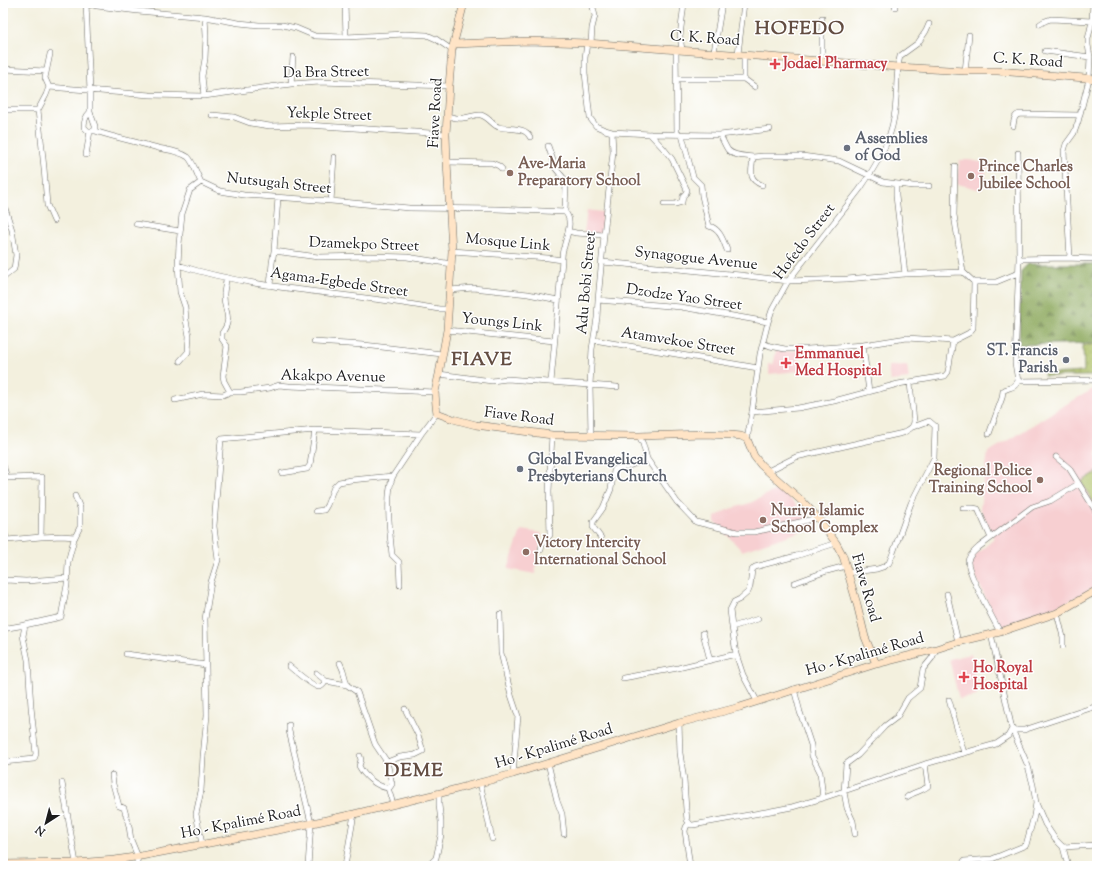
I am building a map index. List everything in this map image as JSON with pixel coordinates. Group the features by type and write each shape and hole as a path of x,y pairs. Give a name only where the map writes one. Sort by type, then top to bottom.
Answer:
{"street":[{"path":"86,155 95,126 90,112 86,3 97,6 204,17 249,24 288,26 315,36 346,37 405,34 427,35 453,47"},
{"path":"345,3 346,37"},
{"name":"Fiave Road","path":"464,3 453,47 447,116 446,134 452,264 447,330 436,392 436,406 438,412 453,420 476,425 552,435 639,436 704,434 741,436 747,439 754,456 761,465 803,502 818,518 836,543 843,556 865,637 876,664"},
{"path":"592,3 595,16 585,58 585,74 590,118 596,126 612,132 680,135 720,135 770,128"},
{"path":"684,3 676,79 680,135 693,177 701,185 709,226 715,227 721,235 727,250"},
{"path":"714,52 722,3"},
{"path":"744,3 741,55 744,79"},
{"path":"1070,258 1064,151 1066,144 1074,133 1088,79 1090,57 1088,39 1092,21 1093,3"},
{"path":"204,17 206,36 202,76 204,96"},
{"path":"822,18 822,61"},
{"path":"1040,24 1051,19 1092,21"},
{"path":"898,67 900,56 918,43 928,24"},
{"path":"965,71 969,35"},
{"name":"C. K. Road","path":"453,47 529,41 589,43 898,67 965,71 998,71 1097,79"},
{"path":"1045,51 1090,57"},
{"path":"50,54 45,78 49,87 38,110 46,205 54,220"},
{"path":"291,84 293,57"},
{"name":"Hofedo Street","path":"747,439 758,368 772,310 788,281 860,189 881,154 891,131 895,116 898,67"},
{"path":"3,70 46,71"},
{"path":"676,79 744,79 755,87"},
{"name":"Da Bra Street","path":"49,87 150,95 204,96 291,84 320,82 449,86"},
{"path":"3,110 38,110"},
{"path":"90,112 86,115 84,121 84,127 88,131 177,152 189,158 201,182 190,190 182,214 180,231 178,265 180,292 185,307 189,336 188,352 180,361"},
{"path":"1013,126 1014,118 1016,115 1020,114 1079,115"},
{"name":"Yekple Street","path":"212,115 234,117 250,123 270,126 307,125 446,134"},
{"path":"447,116 457,118 476,115 483,116 488,118 497,127 522,130 528,133 530,137"},
{"name":"Adu Bobi Street","path":"590,436 590,385 613,152 612,132"},
{"path":"650,134 672,159 687,190 683,196 682,202 675,204 664,204"},
{"path":"720,135 727,149 740,155 753,158 763,156 802,156 839,161 883,182 929,186"},
{"path":"548,146 556,169 566,181 565,212 568,217 568,230 563,249 551,382"},
{"path":"989,434 1002,398 1003,391 1014,387 1018,381 1015,363 1019,259 1018,153"},
{"path":"331,201 334,157"},
{"path":"753,158 752,177 754,181 762,185"},
{"path":"447,162 492,163 502,169"},
{"path":"955,166 954,215 963,272 974,282 996,282 1018,273"},
{"name":"Nutsugah Street","path":"201,182 220,191 278,198 409,208 496,209 565,212"},
{"path":"896,184 905,274"},
{"path":"270,286 278,198"},
{"path":"3,202 12,230 16,256 14,269 3,278"},
{"path":"136,224 180,231"},
{"path":"568,230 576,233 604,235"},
{"path":"566,240 576,233"},
{"name":"Dzamekpo Street","path":"274,251 318,257 407,257 452,264"},
{"name":"Mosque Link","path":"452,251 562,260"},
{"path":"1019,259 1097,259"},
{"name":"Synagogue Avenue","path":"602,262 727,273 788,281 963,272"},
{"name":"Agama-Egbede Street","path":"178,265 226,278 270,286 448,309"},
{"path":"226,278 224,295 229,320 222,333 222,339 227,346 223,376 230,392"},
{"path":"763,343 785,349 808,349 863,345 907,338 953,341 969,333 973,328 974,282"},
{"path":"450,290 473,288 528,294 558,300"},
{"name":"Dzodze Yao Street","path":"598,300 681,307 768,322"},
{"name":"Youngs Link","path":"447,330 554,341"},
{"name":"Atamvekoe Street","path":"594,340 758,368"},
{"path":"752,412 798,408 834,401 898,384 946,376 953,341"},
{"path":"314,342 364,345 442,354"},
{"path":"863,345 869,392"},
{"path":"439,374 492,381 507,379 617,387"},
{"path":"1018,381 1097,380"},
{"path":"910,383 914,421 913,426"},
{"name":"Akakpo Avenue","path":"174,400 203,394 223,395 230,392 263,389 279,385 436,392"},
{"path":"400,585 399,562 392,555 388,498 390,483 393,476 421,434 438,412"},
{"path":"768,471 796,456 903,433 913,426 930,421 935,426 934,458 911,502 889,562 883,567 877,569 827,571 794,583"},
{"path":"202,844 196,814 201,791 208,715 205,619 211,582 218,560 214,526 221,439 315,430 421,434"},
{"path":"282,473 307,469 310,465 315,430"},
{"path":"541,550 542,545 550,535 549,491 552,435"},
{"path":"639,436 647,459 677,502 696,522 737,532 754,532 818,518"},
{"path":"1056,457 1069,468 1097,513"},
{"path":"601,538 593,527 593,522 603,508 611,489 614,471 647,459"},
{"path":"3,465 7,478 42,477 41,537"},
{"path":"316,512 324,510 334,487 339,482 393,476"},
{"path":"1000,632 974,580 968,565 968,560 974,551 1032,507 1050,501 1078,484"},
{"path":"3,630 60,617 68,585 68,562 75,537 80,527 80,508 75,496"},
{"path":"963,508 978,510 991,538"},
{"path":"3,528 7,540 62,536 75,537"},
{"path":"757,701 743,675 736,654 730,610 734,602 748,592 752,570 755,567 836,543"},
{"path":"3,582 6,580 26,581 68,578"},
{"path":"1095,591 1097,604"},
{"name":"Ho - Kpalimé Road","path":"3,864 90,864 138,857 354,814 439,793 513,774 740,707 876,664 1000,632 1057,613 1095,591"},
{"path":"947,594 958,642"},
{"path":"1057,613 1064,637 1063,646"},
{"path":"500,614 501,653 511,695 518,716 513,774"},
{"path":"732,627 758,619"},
{"path":"3,762 34,759 36,754 28,660 23,636 25,625"},
{"path":"703,634 710,660"},
{"path":"991,634 1012,729 1028,766 1036,804 1055,839 1063,847 1068,866"},
{"path":"855,834 853,821 847,808 844,792 846,764 858,755 885,726 897,717 910,695 918,690 921,685 923,668 932,658 936,649"},
{"path":"126,654 206,665"},
{"path":"623,678 678,668 736,654"},
{"path":"340,663 347,684"},
{"path":"289,666 318,687 322,687 326,681"},
{"path":"316,673 326,681 347,684 357,692 375,744 387,762 392,784 388,788"},
{"path":"794,689 811,745 812,756 820,772 823,798"},
{"path":"948,700 964,753"},
{"path":"1012,729 1024,730 1097,706"},
{"path":"387,762 400,757 415,755 423,751 418,735 404,709"},
{"path":"680,724 680,753 687,820 691,825 701,825 778,810 844,792 925,764 996,744 1008,736 1012,729"},
{"path":"289,726 304,798 311,823 308,866"},
{"path":"360,756 361,760 359,766 365,774 383,787 388,788"},
{"path":"548,763 557,801 562,814 564,834"},
{"path":"907,797 910,794 928,786 925,764"},
{"path":"112,775 119,806 124,808 131,840 138,857 136,866"},
{"path":"480,782 492,838"},
{"path":"62,783 76,863"},
{"path":"388,788 393,804"},
{"path":"416,866 429,866 436,858 441,835 439,793"},
{"path":"962,866 964,861 992,859 1026,845 1036,804"},
{"path":"345,866 354,814"},
{"path":"689,823 685,831 690,866"},
{"path":"1063,847 1097,845"}],"shaded area":[{"name":"Prince Charles Jubilee School","path":"960,160 988,163 982,190 957,184"},
{"path":"587,210 603,212 601,234 584,233"},
{"name":"Emmanuel Med Hospital","path":"776,351 798,351 799,371 769,374 769,364 773,364"},
{"path":"907,365 909,379 890,381 888,366"},
{"name":"Regional Police Training School","path":"1097,387 1097,585 1070,601 999,628 970,564 975,555 994,539 980,508 988,452 1056,410"},
{"name":"Nuriya Islamic School Complex","path":"780,488 817,526 742,551 715,522 715,517 727,510 750,503"},
{"name":"Victory Intercity International School","path":"521,530 542,533 535,574 508,569"},
{"name":"Ho Royal Hospital","path":"971,654 977,696 959,699 949,659"}],"green space":[{"path":"1028,264 1097,264 1097,343 1019,345 1021,271"},
{"path":"1097,344 1097,376 1044,376 1045,370 1050,374 1083,372 1083,346"},
{"path":"1097,472 1097,508 1081,482"}],"place":[{"name":"Jodael Pharmacy","path":"775,64"},
{"name":"Assemblies of God","path":"847,148"},
{"name":"Ave-Maria Preparatory School","path":"510,173"},
{"name":"Prince Charles Jubilee School","path":"971,176"},
{"name":"ST. Francis Parish","path":"1066,360"},
{"name":"Emmanuel Med Hospital","path":"786,363"},
{"name":"Global Evangelical Presbyterians Church","path":"520,469"},
{"name":"Regional Police Training School","path":"1040,480"},
{"name":"Nuriya Islamic School Complex","path":"763,520"},
{"name":"Victory Intercity International School","path":"526,552"},
{"name":"Ho Royal Hospital","path":"964,677"}],"district":[{"name":"HOFEDO","path":"800,29"},
{"name":"FIAVE","path":"482,360"},
{"name":"DEME","path":"414,771"}]}
